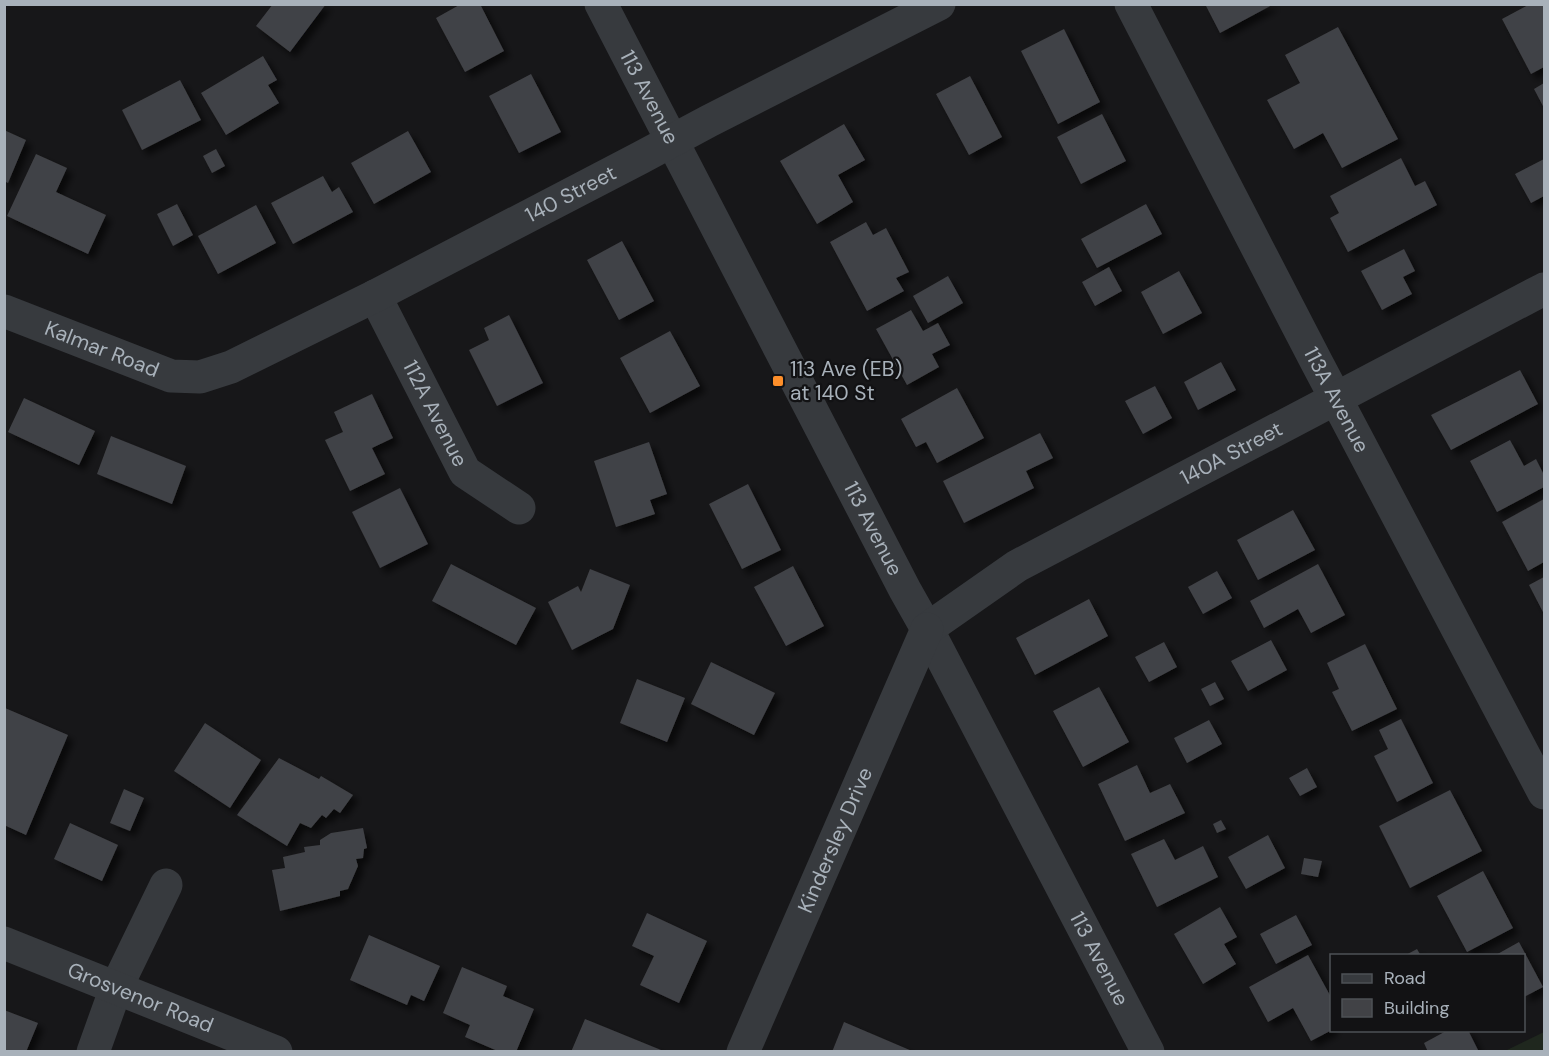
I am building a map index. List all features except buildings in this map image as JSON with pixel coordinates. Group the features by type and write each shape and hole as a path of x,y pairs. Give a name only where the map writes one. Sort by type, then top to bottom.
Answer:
{"street":[{"name":"113 Avenue","path":"601,4 905,590 1149,1052"},
{"name":"140 Street","path":"200,377 231,367 375,296 672,140 939,4"},
{"name":"113A Avenue","path":"1131,4 1545,793"},
{"name":"140A Street","path":"927,629 1017,566 1545,289"},
{"name":"112A Avenue","path":"375,296 465,472 519,508"},
{"name":"Kalmar Road","path":"4,311 171,376 200,377"},
{"name":"Kindersley Drive","path":"743,1052 927,629"},
{"path":"93,1052 116,988 166,885"},
{"name":"Grosvenor Road","path":"4,943 276,1052"}],"shaded area":[{"path":"1544,1032 1544,1051 1505,1051"}],"place":[{"name":"113 Ave (EB) at 140 St","path":"778,381"}]}
